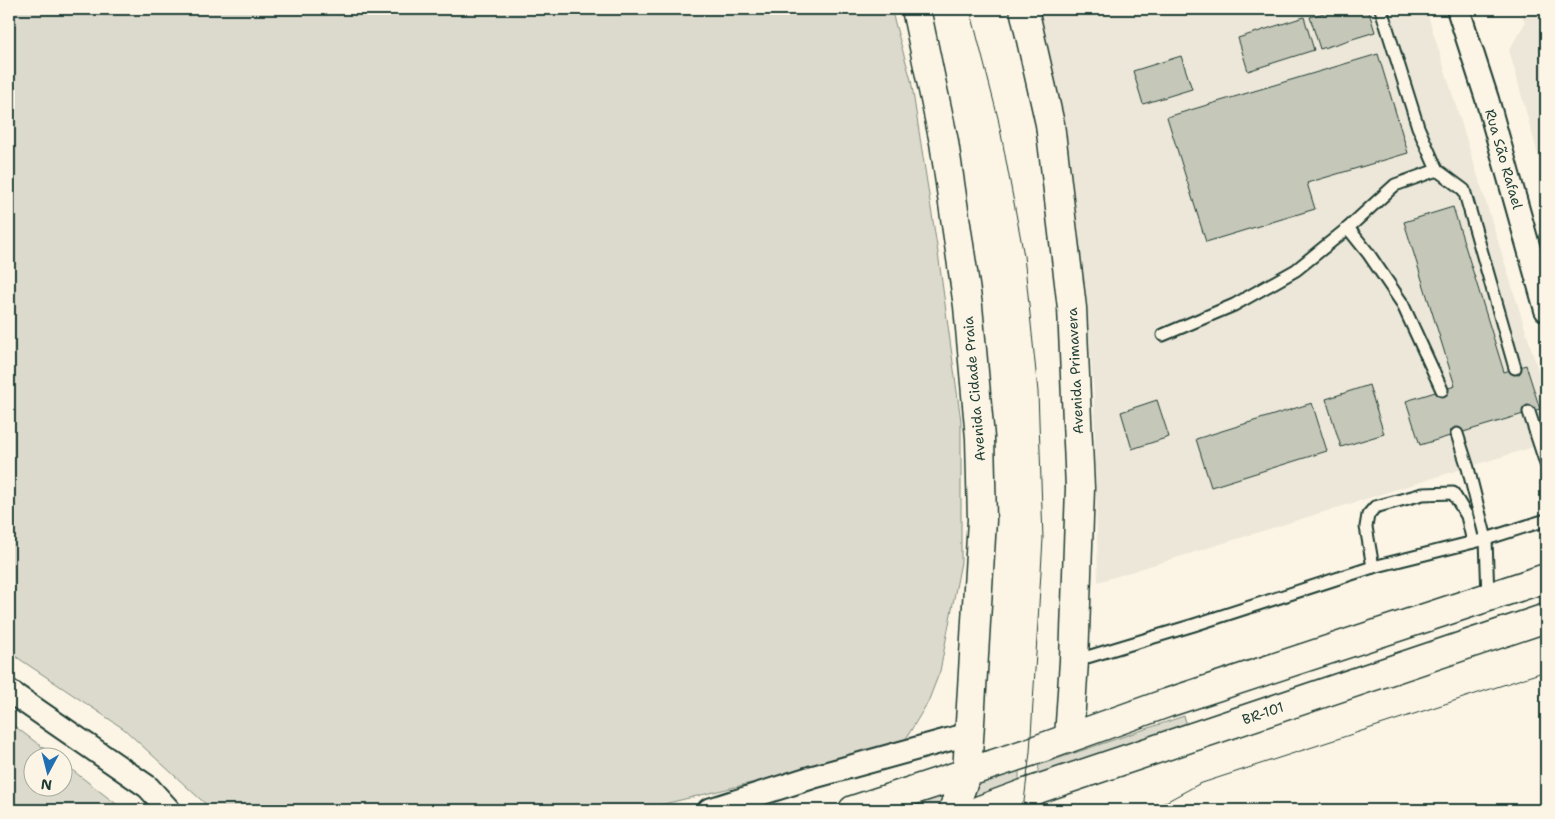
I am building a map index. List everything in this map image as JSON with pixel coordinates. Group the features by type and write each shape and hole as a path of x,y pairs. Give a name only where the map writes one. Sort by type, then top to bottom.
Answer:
{"main road":[{"name":"Avenida Cidade Praia","path":"916,9 944,142 968,306 980,438 982,520 967,773 953,810"},
{"name":"Avenida Primavera","path":"1024,9 1050,124 1072,308 1080,488 1074,661 1069,738"},
{"path":"853,810 967,773 1167,703 1546,578"},
{"name":"BR-101","path":"980,810 1034,790 1546,618"}],"street":[{"name":"Rua São Rafael","path":"1458,9 1487,99 1546,310"},
{"path":"9,691 148,787 169,810"},
{"path":"709,810 813,777 969,734"}],"lane":[{"path":"1381,9 1418,127 1437,170 1464,190 1515,368"},
{"path":"1163,335 1234,305 1296,270 1348,228 1395,185 1437,170"},
{"path":"1348,228 1368,253 1402,303 1442,390"},
{"path":"1530,412 1546,464"},
{"path":"1457,434 1468,468 1486,539 1488,597"},
{"path":"1373,567 1366,527 1368,515 1375,507 1423,494 1453,493 1468,516 1473,542"},
{"path":"1074,661 1194,625 1373,567 1486,539 1546,520"}],"shaded area":[{"path":"9,9 891,9 911,80 938,253 961,421 961,562 940,671 928,702 901,747 639,810 212,810 124,729 9,652"},
{"path":"1034,9 1426,9 1546,396 1546,443 1098,582 1094,394 1086,305 1067,162"},
{"path":"1520,9 1546,9 1546,184 1509,50 1525,23"},
{"path":"1184,716 1188,728 1037,777 1039,765"},
{"path":"9,722 41,746 22,746 22,796 72,796 72,770 124,810 9,810"},
{"path":"1019,770 1019,783 964,802 972,785"},
{"path":"952,792 941,810 898,810"}],"building":[{"path":"1337,9 1368,9 1375,32 1320,49 1310,17"},
{"path":"1304,17 1314,50 1248,71 1238,38"},
{"path":"1378,54 1408,153 1307,183 1315,209 1206,242 1167,117"},
{"path":"1181,56 1192,89 1143,104 1133,71"},
{"path":"1453,207 1504,372 1526,365 1540,409 1420,445 1406,401 1455,386 1404,222"},
{"path":"1369,385 1384,434 1341,447 1326,399"},
{"path":"1157,400 1169,437 1132,449 1121,412"},
{"path":"1312,403 1327,451 1211,487 1196,439"}],"tram line":[{"path":"970,9 998,118 1024,256 1038,392 1043,539 1030,752 1023,810"},
{"path":"1151,810 1199,784 1546,671"}]}
